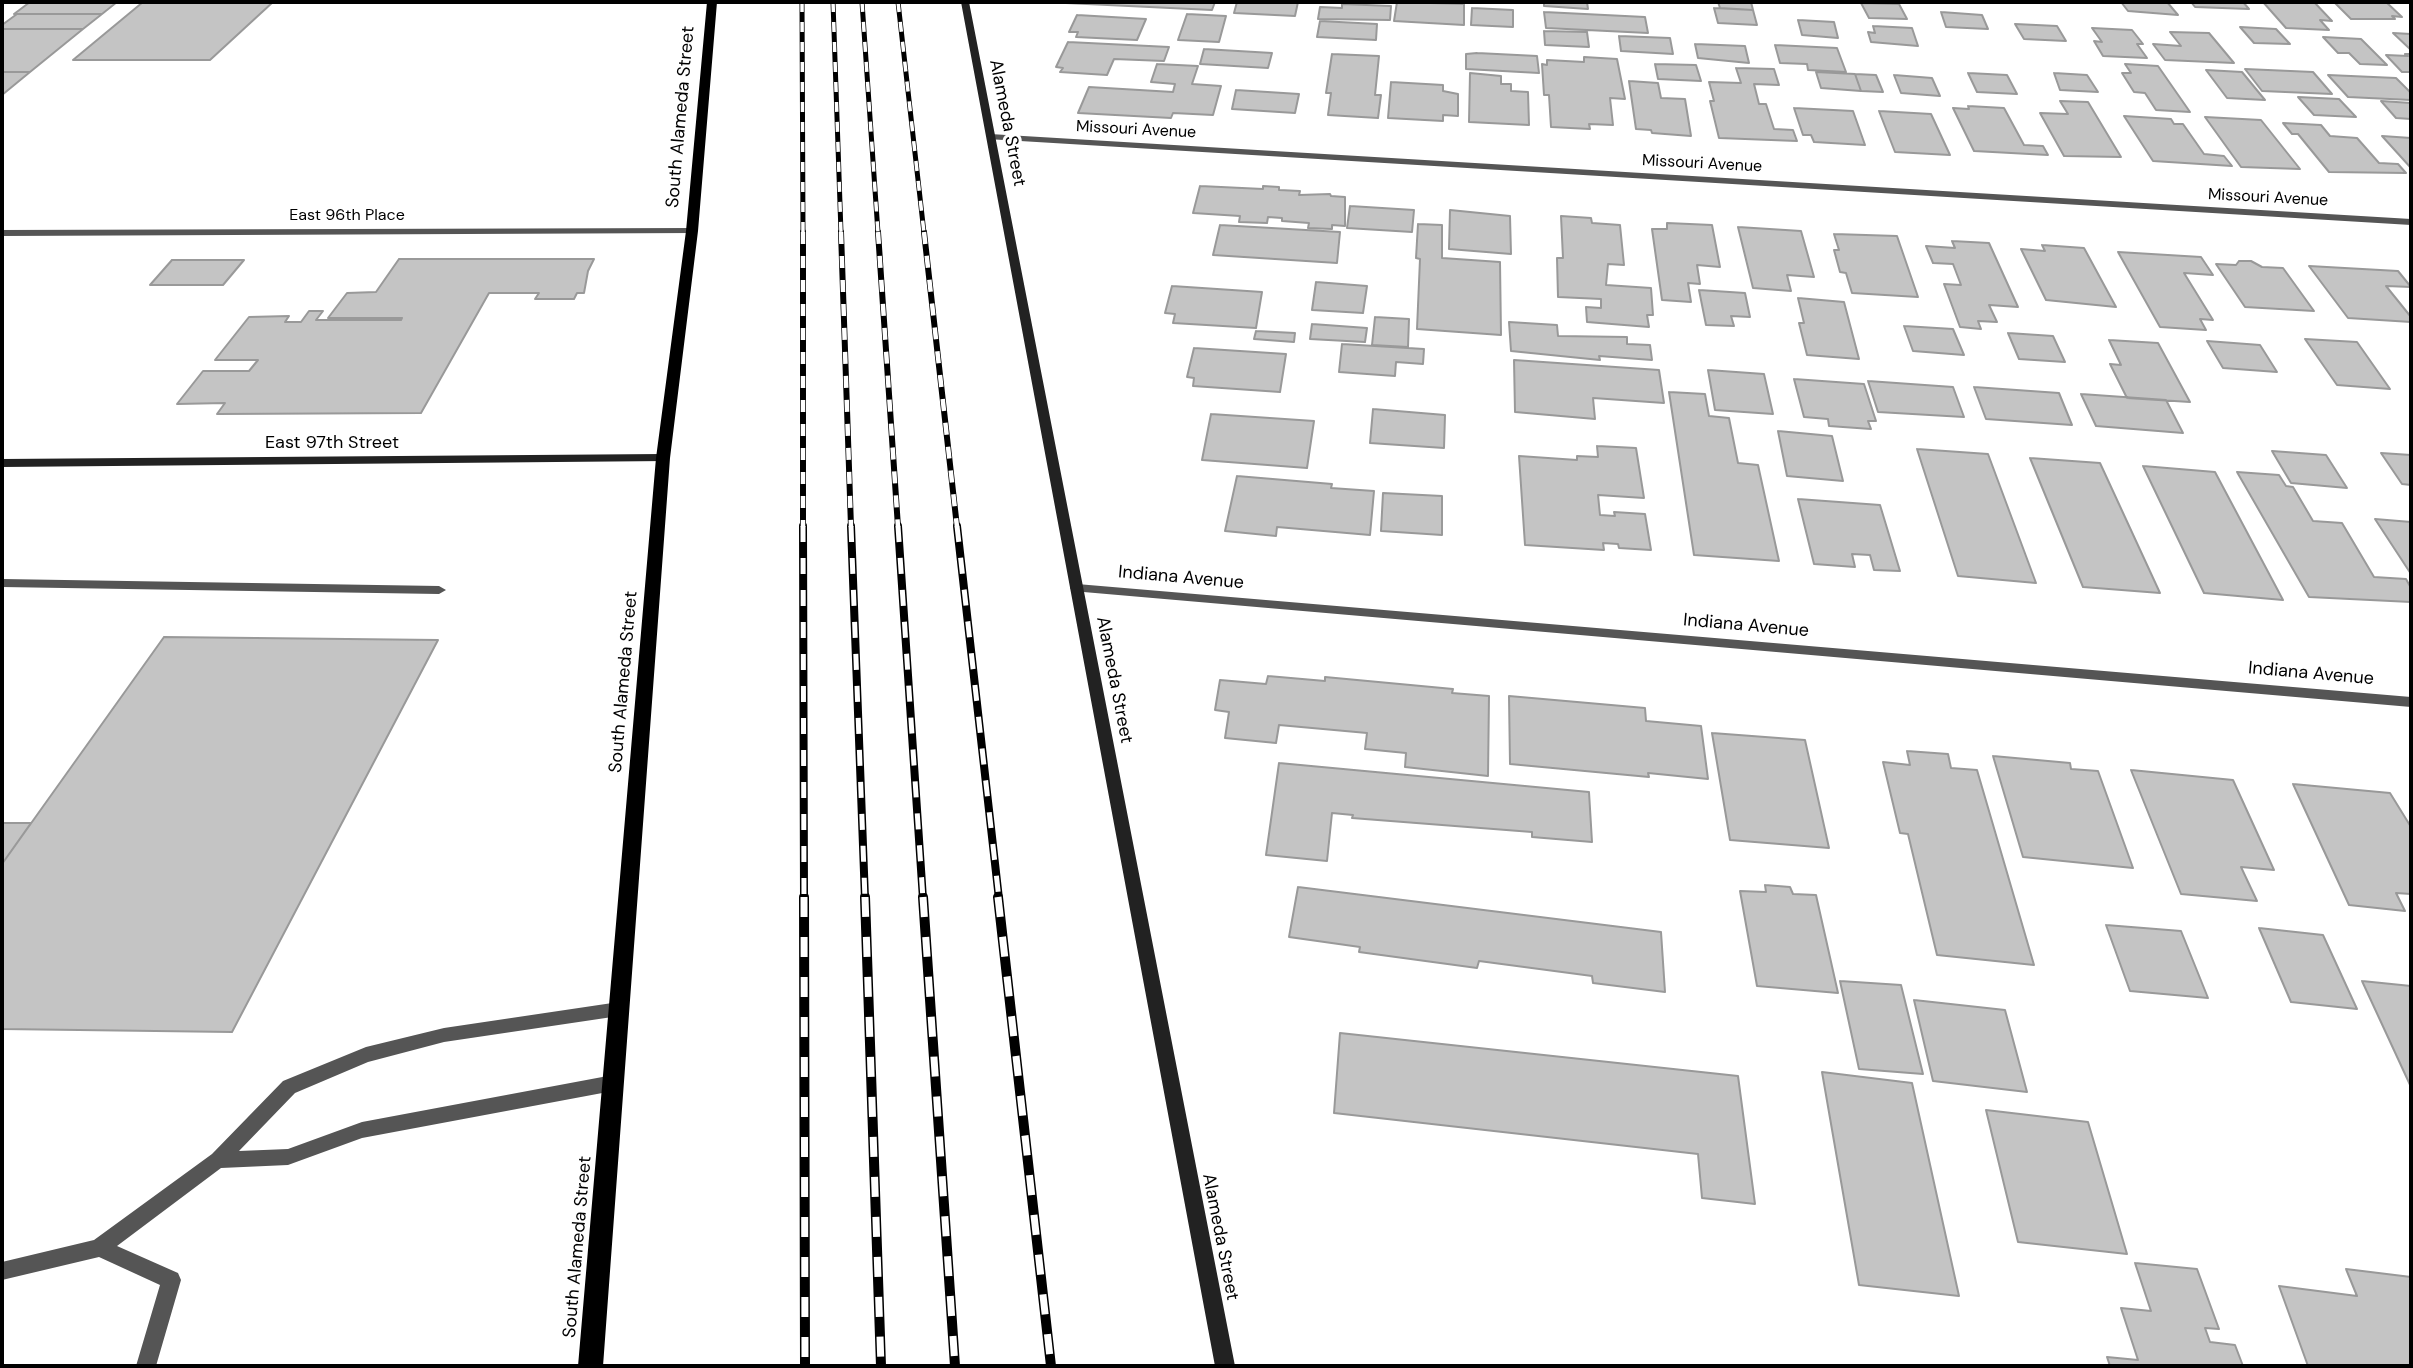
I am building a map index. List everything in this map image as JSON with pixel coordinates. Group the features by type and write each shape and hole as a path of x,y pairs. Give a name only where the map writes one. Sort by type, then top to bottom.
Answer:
{"main road":[{"name":"South Alameda Street","path":"590,1366 663,458 692,231 712,2"}],"street":[{"name":"Alameda Street","path":"965,2 1225,1366"},
{"name":"Missouri Avenue","path":"990,137 2411,222"},
{"name":"East 96th Place","path":"2,233 692,231"},
{"name":"East 97th Street","path":"2,463 663,458"},
{"path":"2,583 439,590"},
{"name":"Indiana Avenue","path":"1077,588 2411,702"},
{"path":"2,1272 99,1248 218,1160 289,1087 366,1055 444,1035 619,1009"},
{"path":"218,1160 288,1157 362,1130 613,1083"},
{"path":"99,1248 171,1280 146,1366"}],"building":[{"path":"30,2 117,2 102,14 14,14"},
{"path":"143,2 273,2 210,60 73,60"},
{"path":"1045,2 1215,2 1212,10"},
{"path":"1237,2 1298,2 1295,16 1234,13"},
{"path":"1397,2 1464,4 1464,25 1394,21"},
{"path":"1544,2 1587,2 1588,9 1544,6"},
{"path":"1718,2 1751,2 1753,10 1720,8"},
{"path":"2121,2 2167,2 2178,15 2128,11"},
{"path":"2191,2 2243,2 2249,9 2195,7"},
{"path":"2263,2 2314,2 2332,21 2320,20 2329,30 2286,28"},
{"path":"2334,2 2386,2 2402,17 2351,19"},
{"path":"1861,3 1899,4 1907,19 1869,18"},
{"path":"1342,4 1391,6 1390,20 1318,19 1320,7 1342,8"},
{"path":"1472,8 1513,10 1513,27 1471,25"},
{"path":"1714,8 1753,10 1757,25 1718,23"},
{"path":"1544,12 1645,17 1648,33 1546,28"},
{"path":"1941,12 1982,15 1988,29 1946,27"},
{"path":"17,14 102,14 83,29 2,29 2,25"},
{"path":"1187,14 1226,16 1219,42 1178,40"},
{"path":"1077,15 1146,19 1137,40 1076,37 1078,32 1069,32"},
{"path":"1798,20 1834,22 1838,38 1802,35"},
{"path":"1320,21 1377,24 1376,40 1317,37"},
{"path":"2015,24 2057,26 2066,41 2024,39"},
{"path":"1873,26 1912,28 1918,46 1871,42 1868,32 1875,33"},
{"path":"2240,27 2276,29 2290,44 2254,43"},
{"path":"2092,28 2132,30 2143,44 2137,44 2147,58 2103,56 2094,41 2102,42"},
{"path":"2,29 83,29 30,72 2,72"},
{"path":"1544,31 1587,32 1589,47 1545,45"},
{"path":"2170,32 2209,33 2234,63 2165,60 2153,44 2181,46"},
{"path":"2393,33 2411,34 2411,50"},
{"path":"1619,36 1670,38 1673,54 1621,51"},
{"path":"2323,37 2361,39 2387,65 2360,64 2349,53 2338,53"},
{"path":"1068,42 1169,47 1164,61 1114,59 1107,75 1060,72 1063,68 1056,67"},
{"path":"1695,44 1745,46 1749,63 1698,58"},
{"path":"1775,45 1837,48 1846,72 1808,70 1807,64 1780,63"},
{"path":"1204,49 1272,53 1268,68 1200,64"},
{"path":"1332,54 1379,56 1375,95 1381,95 1378,118 1328,115 1331,93 1326,93"},
{"path":"1466,54 1537,56 1539,73 1466,69"},
{"path":"2405,54 2411,54 2411,72 2402,72 2386,55 2408,56"},
{"path":"1584,57 1617,59 1625,99 1610,98 1613,125 1589,124 1590,129 1551,127 1549,95 1544,95 1542,64 1547,65 1547,60 1584,62"},
{"path":"1157,64 1198,66 1192,84 1221,86 1213,115 1173,113 1171,118 1078,113 1089,87 1173,92 1175,84 1151,82"},
{"path":"1655,64 1696,65 1701,81 1658,79"},
{"path":"2125,64 2158,66 2190,112 2156,110 2145,93 2134,92 2122,73 2131,73"},
{"path":"1736,68 1774,69 1779,85 1754,84 1759,104 1766,104 1774,129 1793,130 1797,141 1719,138 1710,101 1714,101 1709,82 1741,83"},
{"path":"2245,69 2313,72 2332,94 2262,91"},
{"path":"2206,70 2242,72 2265,100 2227,98"},
{"path":"2,72 30,72 2,95"},
{"path":"1816,72 1855,74 1861,91 1821,88"},
{"path":"1470,73 1501,76 1501,84 1511,84 1511,91 1528,92 1529,125 1469,122"},
{"path":"1968,73 2007,75 2017,94 1977,92"},
{"path":"2054,73 2087,75 2098,92 2060,90"},
{"path":"1855,74 1876,75 1883,92 1861,91"},
{"path":"1894,75 1932,78 1940,96 1901,93"},
{"path":"2328,75 2396,78 2411,93 2411,100 2348,97"},
{"path":"1629,81 1658,83 1661,98 1685,99 1691,136 1636,129"},
{"path":"1391,82 1443,85 1443,91 1458,94 1458,116 1443,115 1443,121 1388,118"},
{"path":"1236,90 1299,94 1295,113 1232,109"},
{"path":"2298,97 2339,99 2356,117 2314,115"},
{"path":"2060,101 2088,102 2121,157 2064,156 2040,113 2068,114"},
{"path":"2381,101 2411,103 2411,119 2396,118"},
{"path":"1968,106 2004,108 2024,145 2043,146 2048,155 1974,151 1953,108 1969,109"},
{"path":"1794,108 1853,111 1865,145 1814,142 1811,135 1803,135"},
{"path":"1879,111 1931,114 1950,155 1895,152"},
{"path":"2124,116 2171,119 2174,124 2183,124 2204,154 2224,156 2232,166 2153,161"},
{"path":"2205,117 2261,120 2300,169 2241,167"},
{"path":"2283,123 2321,125 2330,136 2357,138 2379,163 2398,164 2406,173 2329,172 2298,134 2292,134"},
{"path":"2382,136 2411,138 2411,168"},
{"path":"1200,186 1263,189 1263,186 1279,187 1279,190 1300,191 1299,195 1330,194 1345,197 1345,226 1332,225 1332,229 1308,228 1309,223 1282,221 1282,218 1268,217 1267,223 1239,222 1240,216 1193,213"},
{"path":"1350,206 1414,210 1412,232 1347,228"},
{"path":"1450,210 1510,216 1511,254 1449,249"},
{"path":"1561,216 1591,218 1592,223 1620,225 1624,265 1608,264 1606,285 1651,288 1653,315 1647,315 1649,327 1587,322 1586,307 1601,308 1601,299 1558,297 1557,258 1563,258"},
{"path":"1667,223 1712,225 1720,267 1697,265 1700,284 1688,283 1691,302 1662,300 1652,229 1667,229"},
{"path":"1418,224 1442,225 1442,258 1500,262 1501,335 1417,329 1420,259 1416,258"},
{"path":"1220,225 1340,232 1337,263 1213,255"},
{"path":"1738,227 1801,231 1814,277 1787,275 1791,291 1753,288"},
{"path":"1834,234 1897,236 1918,297 1852,293 1846,273 1840,272 1834,250 1839,250"},
{"path":"1952,241 1989,243 2018,307 1989,305 1997,322 1978,321 1981,329 1960,327 1944,284 1961,285 1953,264 1933,263 1926,246 1955,248"},
{"path":"2042,245 2084,248 2116,307 2046,300 2021,249 2045,251"},
{"path":"2118,252 2201,257 2213,275 2184,273 2213,320 2200,319 2206,330 2160,327"},
{"path":"399,259 594,259 588,271 584,293 577,293 574,299 535,299 539,293 489,293 421,413 217,414 225,403 177,404 203,371 249,371 258,360 215,360 249,317 289,316 285,322 301,322 309,311 323,311 316,320 401,320 402,318 328,318 347,293 376,292"},
{"path":"172,260 244,260 223,285 150,285"},
{"path":"2239,261 2251,261 2262,267 2283,268 2314,311 2245,307 2216,264 2236,265"},
{"path":"2309,266 2398,271 2411,287 2386,286 2411,317 2411,322 2348,318"},
{"path":"1316,282 1367,286 1363,313 1312,310"},
{"path":"1172,286 1262,292 1256,328 1173,323 1175,314 1165,313"},
{"path":"1699,290 1745,293 1750,317 1731,316 1734,326 1706,325"},
{"path":"1798,298 1844,302 1859,359 1807,355 1799,323 1804,323"},
{"path":"1375,317 1409,319 1408,347 1372,345"},
{"path":"1509,322 1557,325 1558,336 1627,337 1627,344 1650,345 1652,360 1599,356 1600,360 1511,351"},
{"path":"1312,324 1367,328 1365,342 1310,339"},
{"path":"1904,326 1953,329 1964,355 1913,351"},
{"path":"1256,331 1295,333 1294,342 1254,339"},
{"path":"2008,333 2053,336 2065,362 2019,359"},
{"path":"2305,339 2357,342 2390,389 2337,385"},
{"path":"2109,340 2158,343 2190,402 2127,398 2110,364 2121,365"},
{"path":"2207,341 2260,345 2277,372 2223,368"},
{"path":"1342,344 1424,349 1423,364 1396,362 1395,376 1339,372"},
{"path":"1194,348 1286,354 1280,392 1193,386 1194,378 1187,377"},
{"path":"1514,360 1659,370 1664,403 1593,398 1595,419 1515,412"},
{"path":"1708,370 1764,374 1773,414 1715,410"},
{"path":"1794,379 1864,384 1876,421 1868,421 1871,429 1829,426 1828,419 1804,417"},
{"path":"1868,381 1953,387 1964,417 1878,412"},
{"path":"1974,387 2059,393 2072,425 1986,419"},
{"path":"1669,392 1705,394 1709,416 1729,418 1738,463 1758,465 1779,561 1694,555"},
{"path":"2081,394 2166,400 2183,433 2096,426"},
{"path":"1373,409 1445,415 1444,448 1370,443"},
{"path":"1211,414 1314,421 1307,468 1202,460"},
{"path":"1778,431 1832,436 1843,481 1787,476"},
{"path":"1597,446 1636,448 1644,498 1598,495 1600,515 1615,516 1614,512 1645,514 1651,550 1619,548 1618,544 1603,543 1604,550 1525,545 1519,456 1577,460 1577,456 1598,457"},
{"path":"1917,449 1988,454 2036,583 1958,576"},
{"path":"2272,451 2326,455 2347,488 2291,483"},
{"path":"2381,453 2411,455 2411,485 2402,484"},
{"path":"2030,458 2100,463 2160,593 2083,587"},
{"path":"2143,466 2215,472 2283,600 2204,593"},
{"path":"2237,472 2279,475 2286,486 2293,487 2313,521 2342,523 2374,577 2406,579 2411,588 2411,602 2309,597"},
{"path":"1237,476 1332,484 1331,488 1374,491 1370,535 1277,527 1276,536 1225,531"},
{"path":"1383,493 1442,496 1442,535 1381,531"},
{"path":"1798,499 1880,505 1900,571 1874,570 1870,555 1852,554 1855,567 1814,564"},
{"path":"2375,519 2411,522 2411,574"},
{"path":"164,637 438,640 232,1032 2,1029 2,864"},
{"path":"1268,676 1325,681 1325,677 1453,689 1452,693 1489,696 1488,776 1405,767 1406,753 1365,749 1367,733 1279,725 1276,743 1225,738 1229,712 1215,710 1220,680 1266,684"},
{"path":"1509,696 1645,708 1646,721 1701,726 1708,779 1648,773 1649,777 1510,764"},
{"path":"1712,733 1805,740 1829,848 1730,840"},
{"path":"1907,751 1948,754 1951,768 1977,770 2034,965 1937,955 1908,834 1900,833 1883,762 1910,765"},
{"path":"1993,756 2070,763 2071,769 2098,771 2133,868 2023,857"},
{"path":"1279,763 1589,792 1592,842 1532,837 1532,832 1352,818 1353,815 1332,813 1327,861 1266,855"},
{"path":"2131,770 2233,780 2274,870 2241,867 2257,901 2181,894"},
{"path":"2293,784 2390,793 2411,827 2411,894 2396,893 2405,911 2349,905"},
{"path":"2,823 31,823 2,864"},
{"path":"1765,885 1790,887 1793,894 1816,895 1838,993 1757,986 1740,891 1766,892"},
{"path":"1298,887 1661,932 1665,992 1593,983 1592,976 1479,961 1477,968 1359,952 1360,947 1289,937"},
{"path":"2106,925 2181,931 2208,998 2130,991"},
{"path":"2259,928 2323,935 2357,1009 2291,1002"},
{"path":"1840,981 1901,985 1923,1074 1859,1069"},
{"path":"2362,981 2411,986 2411,1087"},
{"path":"1914,1000 2005,1010 2027,1092 1933,1081"},
{"path":"1340,1033 1738,1076 1755,1204 1702,1198 1698,1154 1334,1113"},
{"path":"1822,1072 1912,1083 1959,1296 1859,1285"},
{"path":"1986,1110 2088,1122 2127,1254 2018,1242"},
{"path":"2135,1263 2197,1269 2219,1329 2205,1328 2210,1342 2235,1345 2243,1366 2110,1366 2107,1357 2138,1360 2121,1308 2151,1311"},
{"path":"2346,1269 2411,1277 2411,1366 2308,1366 2279,1286 2357,1296"}],"railway":[{"path":"802,2 803,233"},
{"path":"833,2 841,233"},
{"path":"862,2 878,233"},
{"path":"898,2 924,233"},
{"path":"841,232 851,527"},
{"path":"878,232 898,527"},
{"path":"924,232 957,527"},
{"path":"803,233 803,526"},
{"path":"803,526 804,899"},
{"path":"851,526 865,899"},
{"path":"898,526 923,899"},
{"path":"957,526 999,899"},
{"path":"804,897 805,1366"},
{"path":"865,897 881,1366"},
{"path":"923,897 955,1366"},
{"path":"998,897 1051,1366"}]}
